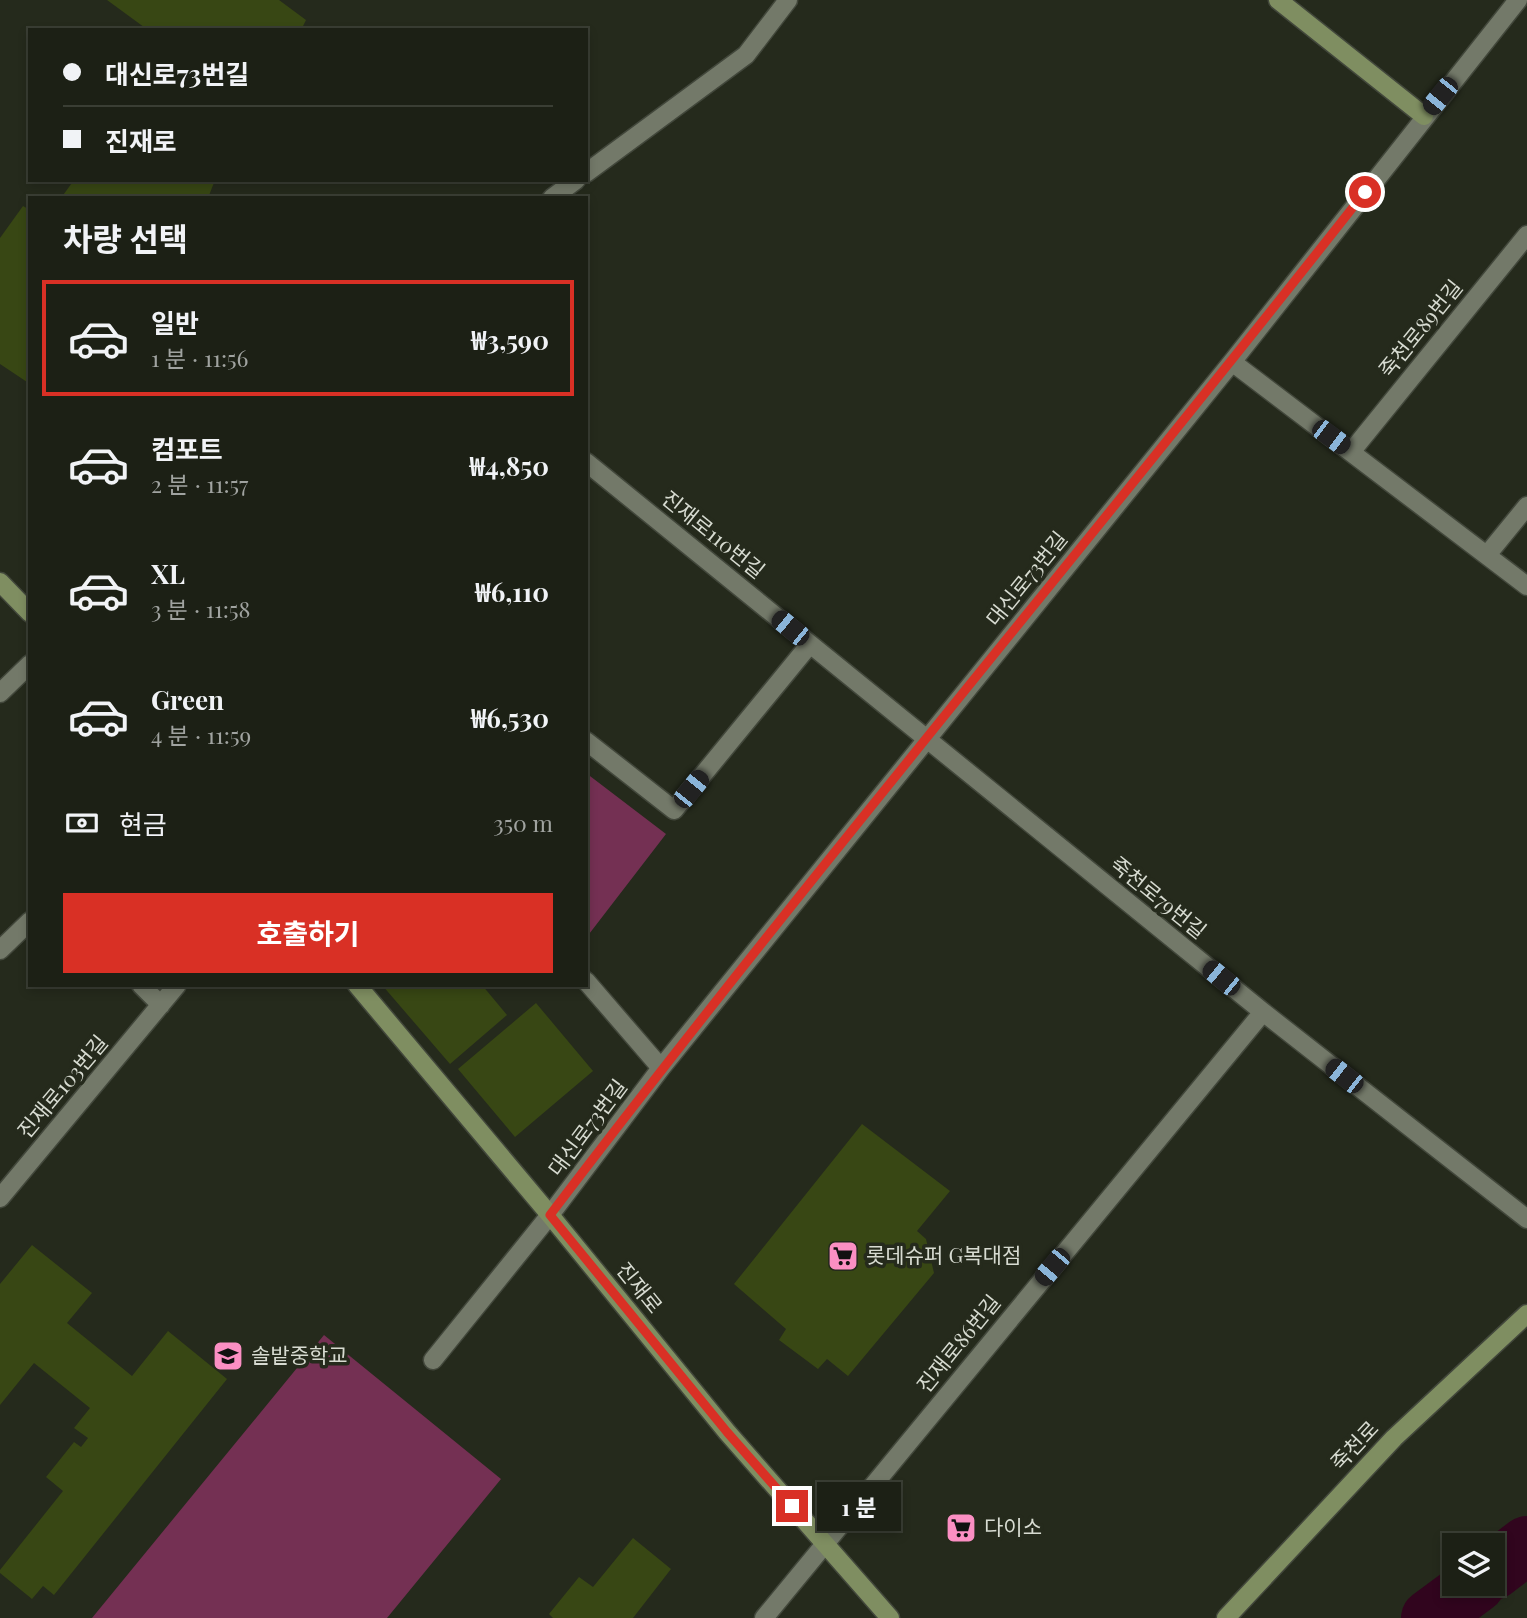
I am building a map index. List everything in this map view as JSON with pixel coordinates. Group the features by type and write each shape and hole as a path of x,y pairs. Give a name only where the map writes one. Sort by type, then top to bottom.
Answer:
{"street":[{"path":"588,172 746,55 788,0"},
{"path":"1278,0 1424,116"},
{"name":"대신로73번길","path":"433,1360 550,1215 661,1068 1232,362 1518,0"},
{"path":"555,196 573,182"},
{"name":"죽천로89번길","path":"1351,452 1527,235"},
{"path":"1232,362 1527,586"},
{"name":"진재로110번길","path":"588,464 927,740"},
{"path":"1487,555 1527,506"},
{"path":"0,582 28,611"},
{"path":"588,743 674,810 810,644"},
{"path":"0,693 28,666"},
{"name":"죽천로79번길","path":"927,740 1263,1012 1527,1219"},
{"path":"0,950 28,923"},
{"path":"588,983 661,1068"},
{"path":"143,987 161,1005"},
{"name":"진재로103번길","path":"0,1198 175,987"},
{"name":"진재로","path":"358,987 550,1215 727,1432 890,1618"},
{"name":"진재로86번길","path":"764,1618 1263,1012"},
{"name":"죽천로","path":"1226,1618 1394,1438 1527,1314"}],"shaded area":[{"path":"588,775 666,834 588,935"},
{"path":"324,1335 501,1479 387,1618 92,1618"}],"building":[{"path":"107,0 279,0 306,20 302,28 145,28"},
{"path":"73,182 214,182 209,196 62,196"},
{"path":"23,206 28,209 28,383 0,364 0,238"},
{"path":"384,987 484,987 507,1015 450,1064"},
{"path":"536,1003 593,1071 515,1137 458,1069"},
{"name":"롯데슈퍼 G복대점","path":"862,1124 950,1191 917,1231 926,1239 934,1273 848,1376 827,1359 818,1369 779,1340 786,1329 734,1284"},
{"name":"솔밭중학교","path":"32,1245 92,1293 67,1323 132,1376 168,1331 227,1379 54,1595 43,1586 32,1599 0,1573 0,1570 63,1491 46,1477 74,1442 81,1447 88,1438 74,1428 90,1408 34,1363 0,1405 0,1284"},
{"path":"633,1538 671,1569 633,1618 553,1618 549,1614 579,1577 593,1587"}],"waterway":[{"path":"1505,1562 1527,1545"},
{"path":"1430,1618 1460,1596"}],"place":[{"name":"롯데슈퍼 G복대점","path":"843,1256"},
{"name":"솔밭중학교","path":"228,1356"},
{"name":"다이소","path":"961,1528"}],"route":[{"path":"792,1506 727,1432 550,1215 661,1068 1232,362 1365,192"}]}
